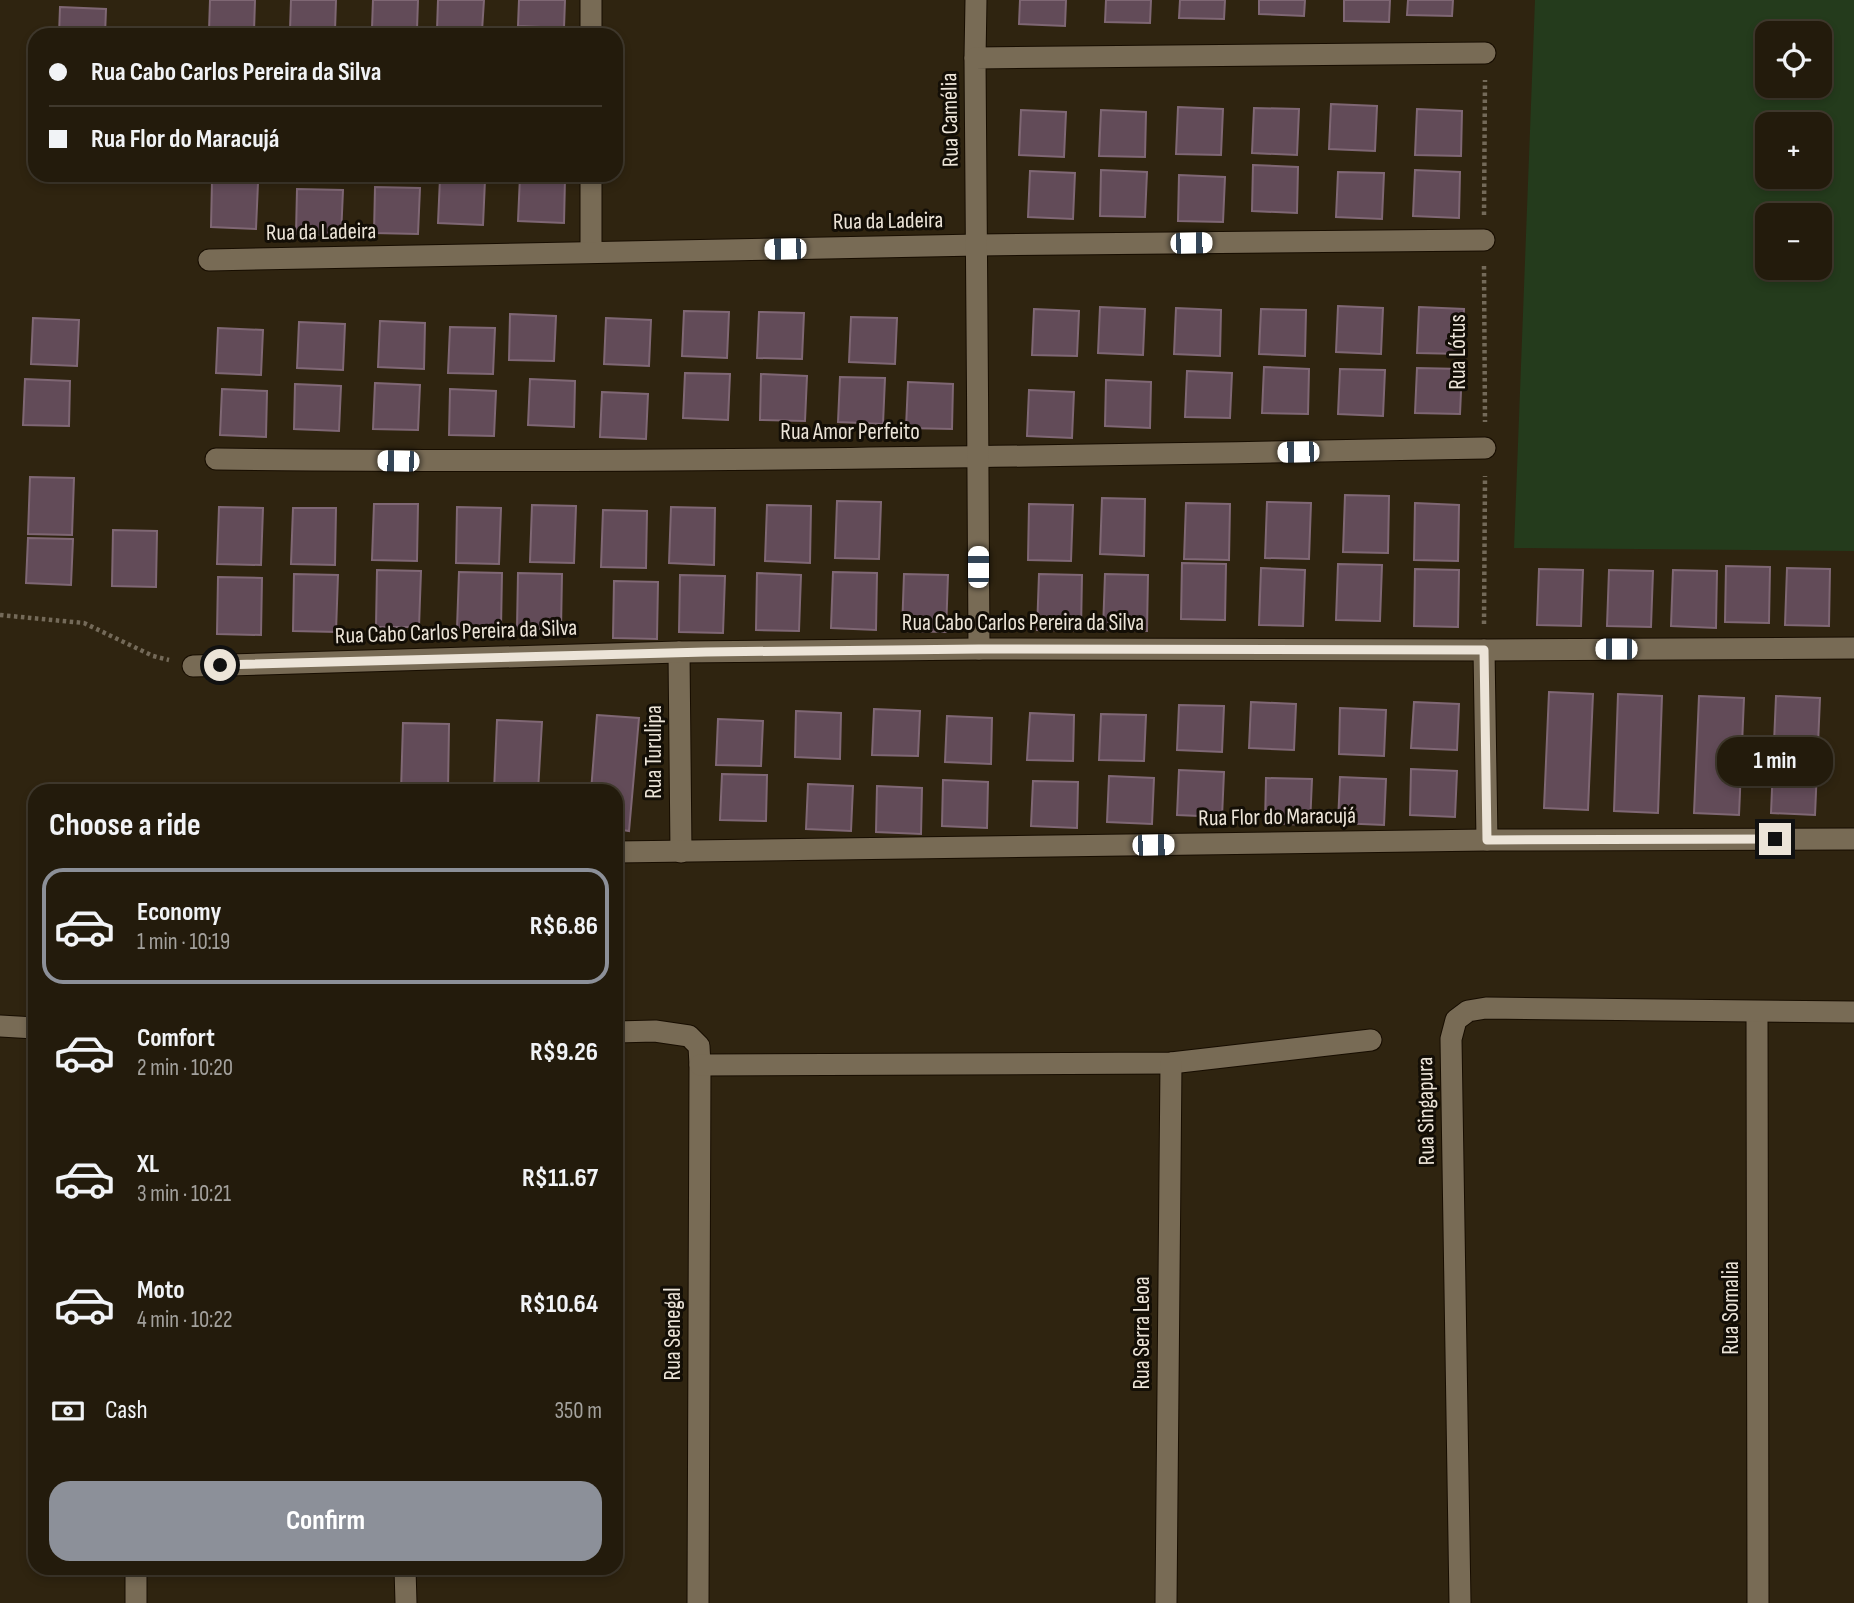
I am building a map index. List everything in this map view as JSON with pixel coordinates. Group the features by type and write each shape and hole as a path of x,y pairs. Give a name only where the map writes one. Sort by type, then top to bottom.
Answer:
{"street":[{"path":"591,0 591,28"},
{"path":"975,58 976,0"},
{"name":"Rua Camélia","path":"979,649 975,58 1485,53"},
{"path":"591,182 591,252"},
{"name":"Rua da Ladeira","path":"209,260 1484,240"},
{"name":"Rua Amor Perfeito","path":"216,459 450,462 977,457 1485,448"},
{"name":"Rua Cabo Carlos Pereira da Silva","path":"193,666 679,652 1854,648"},
{"path":"1484,650 1487,840"},
{"name":"Rua Turulipa","path":"679,652 681,852"},
{"name":"Rua Flor do Maracujá","path":"623,852 1487,840 1854,839"},
{"name":"Rua Singapura","path":"1460,1603 1451,1039 1456,1020 1468,1011 1486,1009 1854,1012"},
{"name":"Rua Somalia","path":"1757,1012 1758,1603"},
{"path":"0,1026 28,1028"},
{"path":"623,1032 655,1031 689,1036 699,1046 700,1065 1171,1063 1371,1040"},
{"name":"Rua Serra Leoa","path":"1166,1603 1171,1063"},
{"name":"Rua Senegal","path":"698,1603 700,1065"},
{"path":"136,1575 136,1603"},
{"path":"405,1575 406,1603"}],"path":[{"name":"Rua Lótus","path":"1484,650 1485,53"},
{"path":"0,615 84,623 153,656 193,666"}],"green space":[{"path":"1535,0 1854,0 1854,551 1514,548"}],"building":[{"path":"210,0 255,0 254,28 209,28"},
{"path":"291,0 336,0 335,28 290,28"},
{"path":"373,0 418,0 417,28 372,28"},
{"path":"438,0 484,0 482,28 437,28"},
{"path":"519,0 565,0 564,28 518,26"},
{"path":"1020,0 1066,0 1065,26 1019,24"},
{"path":"1106,0 1151,0 1150,23 1105,22"},
{"path":"1180,0 1225,0 1224,19 1179,18"},
{"path":"1259,0 1305,0 1304,16 1259,14"},
{"path":"1344,0 1390,0 1389,22 1344,21"},
{"path":"1408,0 1453,0 1452,16 1407,15"},
{"path":"60,7 106,9 105,28 59,28"},
{"path":"1331,104 1377,106 1375,151 1329,149"},
{"path":"1178,107 1223,109 1221,155 1176,154"},
{"path":"1254,108 1299,109 1297,155 1252,153"},
{"path":"1417,109 1462,111 1461,156 1415,155"},
{"path":"1021,110 1066,112 1064,157 1019,155"},
{"path":"1101,110 1146,112 1145,157 1099,156"},
{"path":"1253,165 1298,167 1297,213 1252,211"},
{"path":"1101,170 1147,172 1145,217 1100,216"},
{"path":"1415,170 1460,172 1459,218 1413,216"},
{"path":"1030,171 1075,173 1073,219 1028,217"},
{"path":"1338,172 1384,173 1382,219 1336,217"},
{"path":"1179,175 1225,177 1223,222 1178,221"},
{"path":"212,182 258,183 256,229 211,227"},
{"path":"440,182 485,182 483,225 438,223"},
{"path":"520,182 565,182 564,223 518,221"},
{"path":"375,187 420,188 418,234 374,233"},
{"path":"297,189 343,190 341,236 296,234"},
{"path":"1338,306 1383,308 1381,354 1336,352"},
{"path":"1100,307 1145,309 1143,355 1098,353"},
{"path":"1419,307 1464,309 1462,354 1417,353"},
{"path":"1176,308 1221,310 1220,356 1174,354"},
{"path":"1034,309 1079,311 1077,356 1032,355"},
{"path":"1261,309 1306,310 1305,356 1259,354"},
{"path":"684,311 729,312 727,358 682,356"},
{"path":"759,312 804,313 802,359 757,358"},
{"path":"510,314 556,316 554,361 509,360"},
{"path":"851,317 897,318 895,364 849,362"},
{"path":"33,318 79,320 77,366 31,364"},
{"path":"606,318 651,320 649,366 604,364"},
{"path":"380,321 425,323 424,369 378,367"},
{"path":"299,322 345,324 343,370 297,368"},
{"path":"450,327 495,328 493,374 448,373"},
{"path":"218,328 263,330 261,375 216,373"},
{"path":"1264,367 1309,369 1308,414 1262,413"},
{"path":"1417,368 1462,369 1460,414 1415,413"},
{"path":"1340,369 1385,370 1383,416 1338,414"},
{"path":"1187,371 1232,373 1230,418 1185,417"},
{"path":"685,373 730,374 728,420 683,418"},
{"path":"761,374 807,376 805,421 760,420"},
{"path":"840,377 885,378 883,424 838,422"},
{"path":"25,379 70,381 69,426 23,425"},
{"path":"530,379 575,381 574,427 528,425"},
{"path":"1106,380 1151,382 1150,428 1105,426"},
{"path":"908,382 953,384 952,429 906,428"},
{"path":"375,383 420,385 418,430 373,429"},
{"path":"295,384 341,386 339,431 294,429"},
{"path":"222,389 267,391 266,437 220,435"},
{"path":"450,389 496,391 494,436 449,435"},
{"path":"1029,390 1074,392 1072,438 1027,436"},
{"path":"602,392 648,394 646,439 600,437"},
{"path":"30,477 74,478 72,535 28,534"},
{"path":"1345,495 1389,496 1388,553 1343,552"},
{"path":"1102,498 1145,499 1144,556 1100,554"},
{"path":"837,501 881,502 879,559 835,558"},
{"path":"1267,502 1311,503 1309,559 1265,558"},
{"path":"1186,503 1230,504 1229,560 1184,559"},
{"path":"1415,503 1459,505 1458,561 1414,560"},
{"path":"374,504 418,504 417,561 372,560"},
{"path":"1029,504 1073,505 1071,561 1028,560"},
{"path":"532,505 576,506 574,563 530,562"},
{"path":"767,505 811,506 810,563 765,561"},
{"path":"219,507 263,508 261,565 217,564"},
{"path":"457,507 501,508 499,564 456,563"},
{"path":"671,507 715,508 714,565 669,563"},
{"path":"293,508 336,508 335,565 291,564"},
{"path":"603,510 647,511 646,568 601,567"},
{"path":"113,530 157,531 156,587 112,586"},
{"path":"28,538 73,539 71,585 26,583"},
{"path":"1182,563 1226,564 1225,620 1181,619"},
{"path":"1338,564 1382,565 1380,621 1336,620"},
{"path":"1726,566 1770,567 1769,623 1725,622"},
{"path":"1261,568 1305,570 1303,626 1259,625"},
{"path":"1787,568 1830,569 1829,626 1785,625"},
{"path":"1415,569 1459,570 1458,627 1414,626"},
{"path":"1539,569 1583,570 1581,626 1537,625"},
{"path":"377,570 421,571 419,627 376,627"},
{"path":"1609,570 1653,571 1651,627 1607,626"},
{"path":"1673,570 1717,571 1716,628 1671,626"},
{"path":"459,572 502,573 501,629 457,628"},
{"path":"833,572 877,573 876,630 831,628"},
{"path":"518,573 562,574 561,630 517,629"},
{"path":"757,573 801,575 799,631 756,630"},
{"path":"294,574 338,575 336,632 293,631"},
{"path":"904,574 948,575 946,632 902,631"},
{"path":"1039,574 1082,575 1081,631 1037,630"},
{"path":"1105,574 1148,575 1147,631 1103,630"},
{"path":"680,575 725,576 723,633 679,632"},
{"path":"218,577 262,578 261,635 217,634"},
{"path":"614,581 658,582 657,639 613,638"},
{"path":"1549,692 1593,694 1588,810 1544,808"},
{"path":"1618,694 1662,696 1658,813 1614,811"},
{"path":"1699,696 1744,698 1739,815 1694,813"},
{"path":"1776,696 1820,698 1815,815 1771,813"},
{"path":"1251,702 1296,704 1294,750 1249,748"},
{"path":"1414,702 1459,704 1457,750 1411,748"},
{"path":"1179,705 1224,706 1222,752 1177,750"},
{"path":"1340,708 1386,710 1384,756 1339,754"},
{"path":"874,709 920,711 918,756 872,755"},
{"path":"796,711 841,713 840,759 795,757"},
{"path":"1030,713 1074,715 1073,761 1027,760"},
{"path":"1101,714 1146,715 1144,761 1099,760"},
{"path":"597,715 639,718 629,831 623,830 623,784 592,784"},
{"path":"947,716 992,718 991,764 945,762"},
{"path":"718,719 763,721 761,766 716,765"},
{"path":"497,720 542,722 538,784 494,784"},
{"path":"403,723 449,724 448,784 401,784"},
{"path":"1411,769 1457,771 1455,817 1410,815"},
{"path":"1179,770 1224,772 1222,817 1177,815"},
{"path":"722,774 767,775 766,821 720,820"},
{"path":"1109,776 1154,778 1152,824 1107,822"},
{"path":"1340,777 1386,779 1384,825 1338,823"},
{"path":"1266,778 1312,779 1310,825 1265,823"},
{"path":"943,780 988,782 987,828 942,826"},
{"path":"1033,781 1078,782 1077,828 1031,826"},
{"path":"808,784 853,786 851,831 806,829"},
{"path":"877,786 922,788 921,834 876,832"}],"route":[{"path":"220,665 706,652 979,649 1484,650 1487,840 1775,839"}]}
